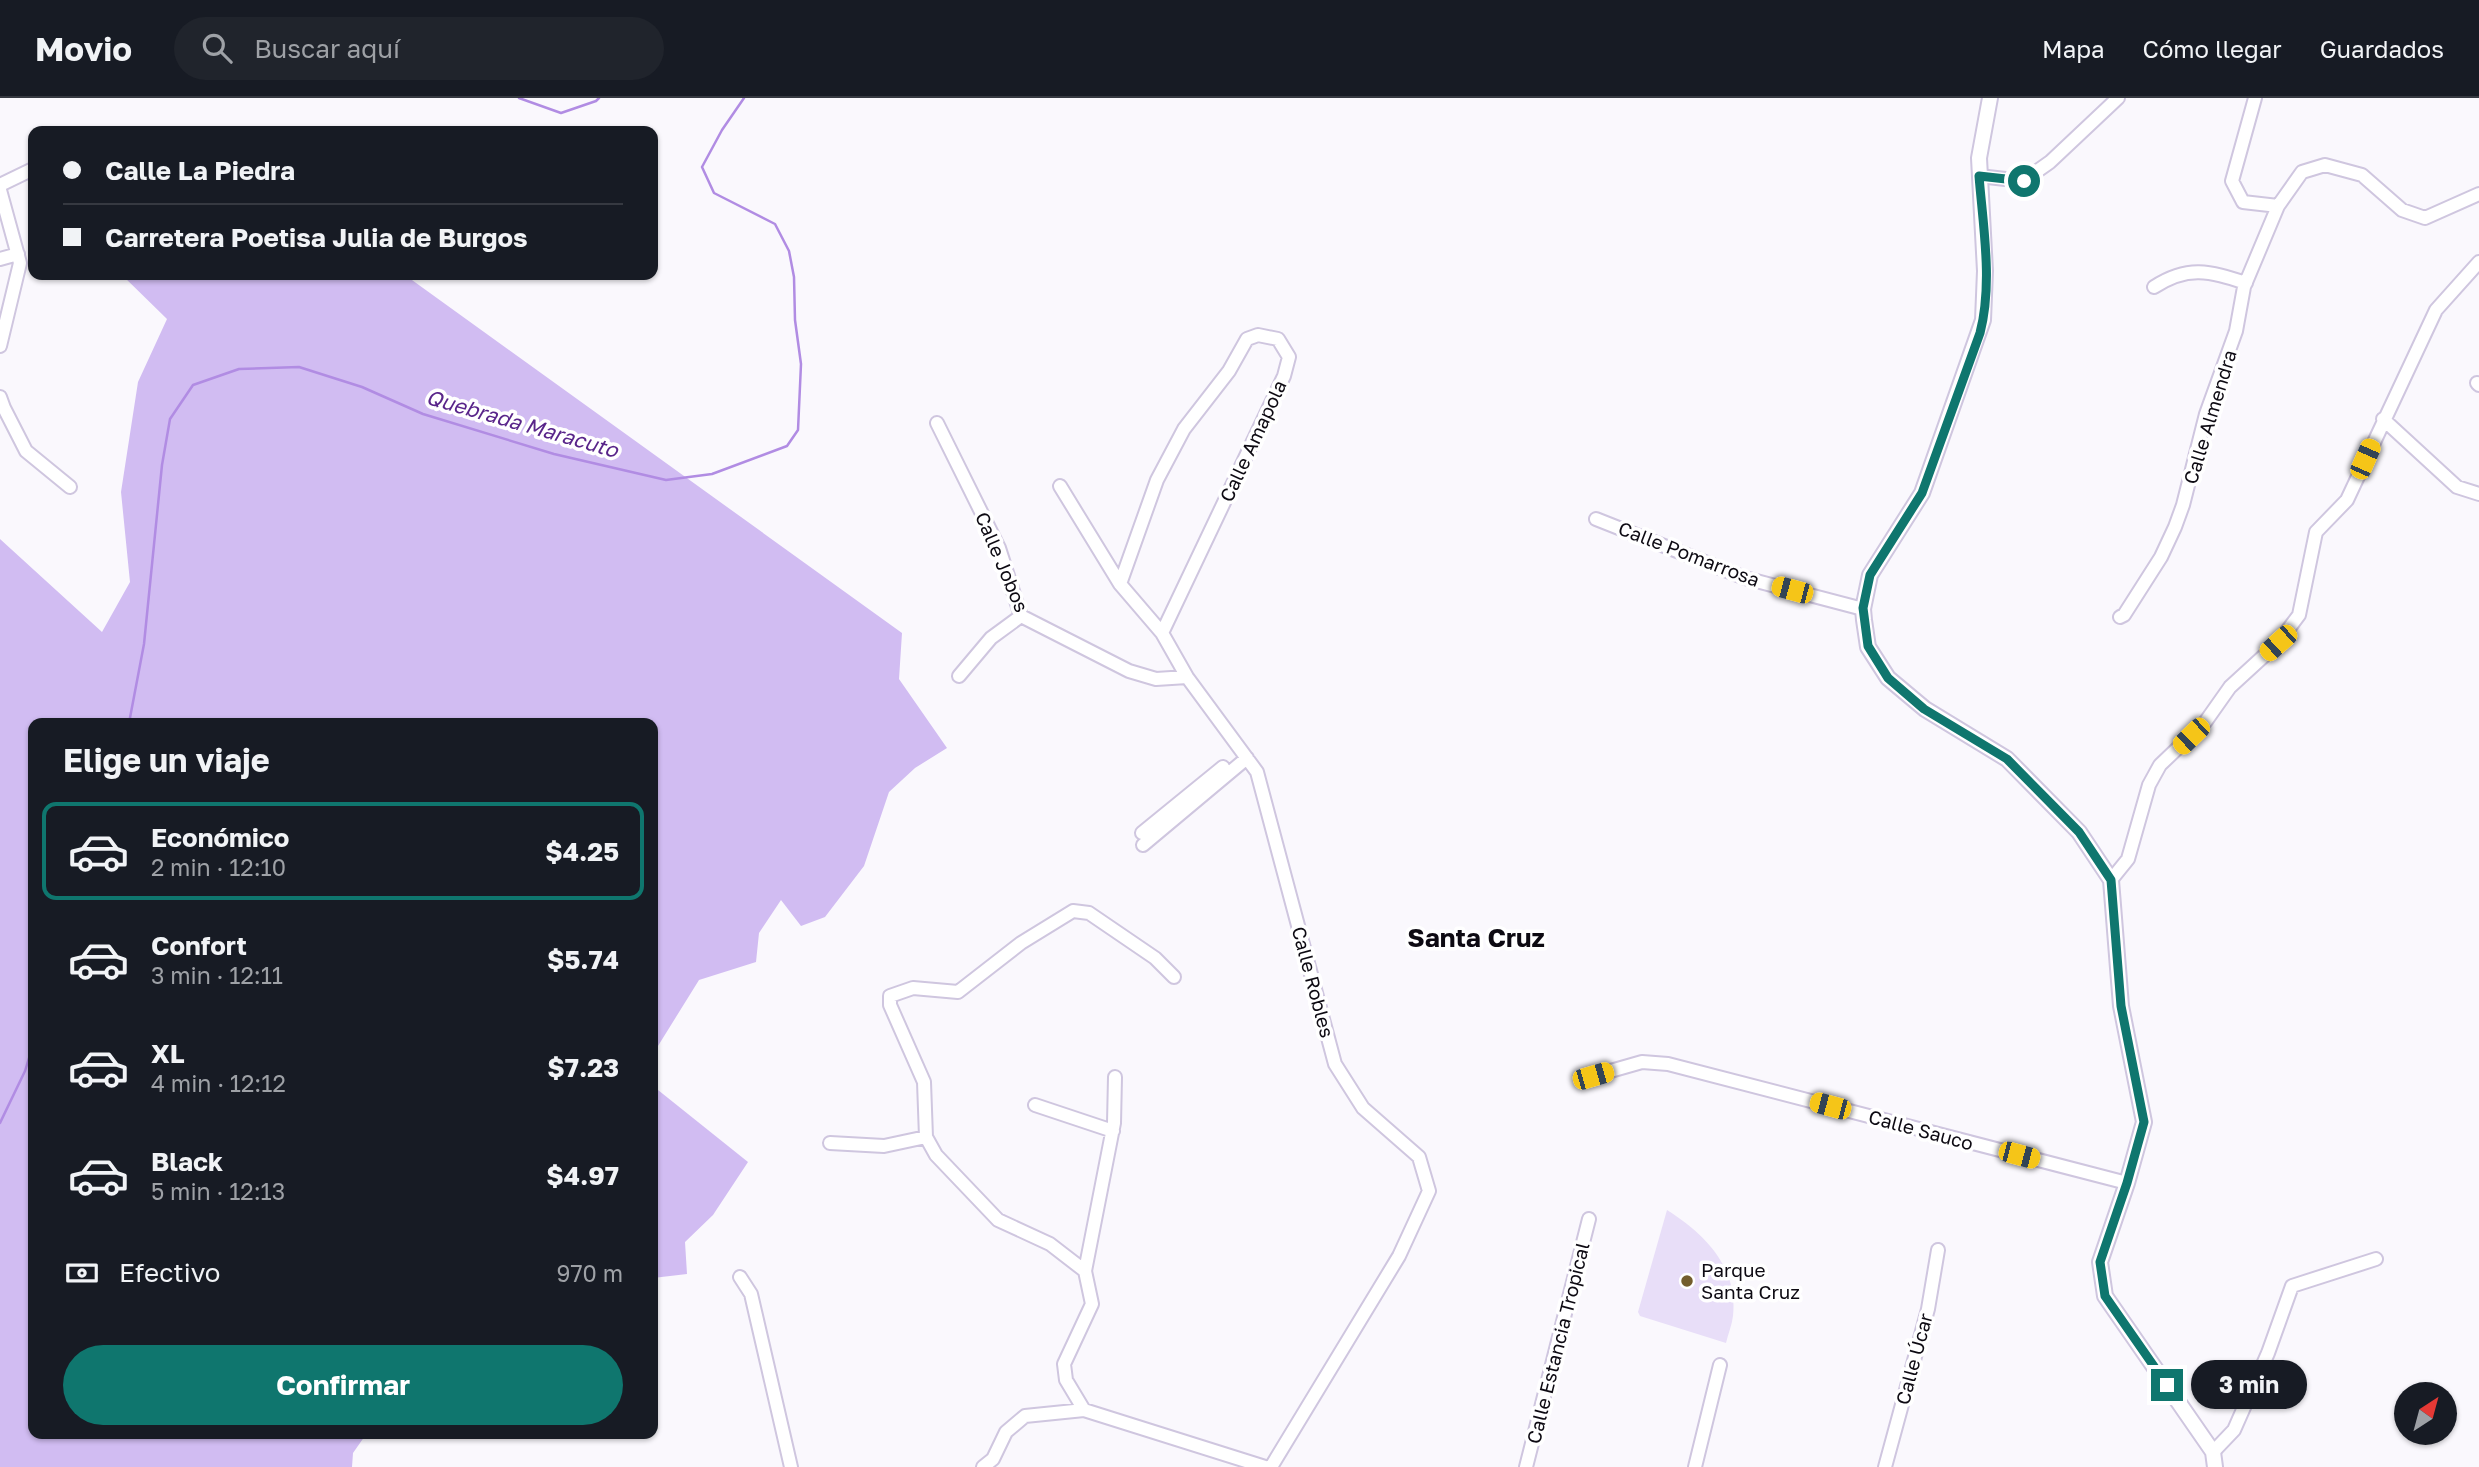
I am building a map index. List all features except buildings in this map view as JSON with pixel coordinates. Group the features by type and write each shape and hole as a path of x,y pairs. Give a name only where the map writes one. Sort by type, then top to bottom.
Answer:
{"street":[{"path":"1990,98 1979,158 1986,271 1985,306 1980,333 1922,493 1870,575 1863,608 1868,646 1888,678 1924,709 2007,759 2079,832 2111,880 2121,1006 2144,1122 2100,1262 2105,1296 2213,1451 2215,1467"},
{"path":"1979,176 2024,181 2050,162 2118,98"},
{"path":"2255,98 2232,181 2244,202 2278,206"},
{"name":"Calle Almendra","path":"2120,617 2124,615 2161,557 2183,505 2206,415 2236,331 2246,283 2278,206 2302,172 2325,165 2362,175 2402,210 2426,218 2479,194"},
{"path":"0,346 20,263 0,187 28,172"},
{"path":"0,259 18,254"},
{"path":"2111,880 2128,859 2149,785 2160,765 2206,721 2230,687 2278,643 2299,614 2316,532 2347,500 2436,310 2479,262"},
{"path":"2154,288 2170,277 2192,271 2220,274 2246,283"},
{"name":"Calle Amapola","path":"1119,584 1157,480 1184,429 1229,371 1247,339 1258,335 1278,339 1289,357 1284,376 1162,633"},
{"path":"0,397 26,451 70,487"},
{"path":"2383,419 2457,487 2479,494"},
{"name":"Calle Jobos","path":"937,423 999,548 1021,616 1129,671 1156,680 1187,677"},
{"name":"Calle Robles","path":"1060,486 1119,584 1162,633 1187,677 1257,772 1335,1064 1363,1108 1419,1157 1429,1191 1399,1256 1271,1467"},
{"name":"Calle Pomarrosa","path":"1596,519 1745,578 1863,608"},
{"path":"959,676 991,638 1021,616"},
{"path":"1142,839 1244,755"},
{"path":"1085,1271 1049,1244 998,1220 936,1155 926,1137 924,1082 890,1005 890,996 913,988 958,992 1021,943 1073,911 1089,913 1155,958 1174,977"},
{"name":"Calle Sauco","path":"1593,1076 1642,1062 1668,1064 2127,1183"},
{"path":"1084,1410 1066,1380 1064,1364 1091,1304 1085,1271 1113,1131 1115,1077"},
{"path":"1035,1105 1113,1131"},
{"path":"830,1143 884,1146 926,1137"},
{"name":"Calle Estancia Tropical","path":"1526,1467 1589,1219"},
{"name":"Calle Úcar","path":"1885,1467 1927,1309 1938,1250"},
{"path":"2213,1451 2234,1430 2268,1353 2292,1286 2376,1259"},
{"path":"740,1278 751,1294 791,1467"},
{"path":"1696,1467 1720,1364"},
{"path":"983,1467 993,1459 1006,1432 1025,1416 1084,1410 1265,1467"}],"shaded area":[{"path":"127,280 412,280 902,633 899,679 947,748 915,768 889,792 864,866 825,917 801,926 781,900 759,933 756,962 699,980 658,1046 658,718 28,718 28,1439 363,1439 353,1453 352,1467 0,1467 0,539 102,632 130,582 121,492 138,382 167,319"},
{"path":"658,1090 748,1162 713,1215 685,1242 687,1274 658,1277"},
{"name":"Parque Santa Cruz","path":"1667,1210 1706,1241 1724,1267 1733,1298 1732,1319 1726,1343 1640,1316 1638,1312"}],"waterway":[{"name":"Quebrada Maracuto","path":"519,98 561,113 599,98"},
{"name":"Quebrada Maracuto","path":"130,718 144,644 162,465 170,419 193,385 239,369 299,367 362,387 423,414 554,454 666,480 712,474 787,446 798,430 801,364 795,320 794,277 789,251 775,224 714,193 702,167 722,130 744,98"},
{"name":"Quebrada Maracuto","path":"0,1123 28,1061"}],"place":[{"name":"Parque Santa Cruz","path":"1687,1281"}],"district":[{"name":"Santa Cruz","path":"1476,938"}],"route":[{"path":"2024,181 1979,176 1986,271 1985,306 1980,333 1922,493 1870,575 1863,608 1864,620 1868,646 1888,678 1924,709 2007,759 2079,832 2111,880 2121,1006 2144,1122 2100,1262 2105,1296 2167,1385"}]}
